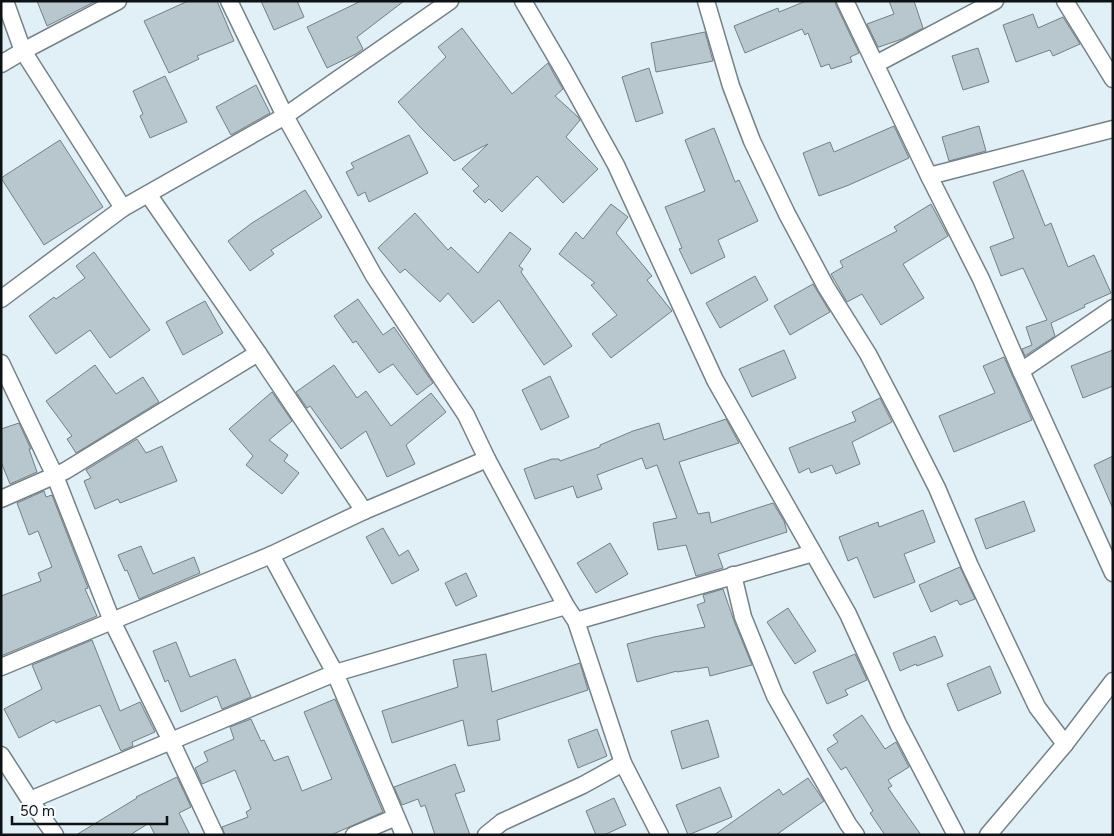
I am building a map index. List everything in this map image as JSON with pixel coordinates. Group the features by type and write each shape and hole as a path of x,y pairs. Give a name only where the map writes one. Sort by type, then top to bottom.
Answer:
{"street":[{"path":"5,1 23,51 123,208"},
{"path":"1,64 118,1"},
{"path":"229,1 285,116 374,276 466,415 487,459 576,622 623,763 660,835"},
{"path":"1,299 123,208 285,116 450,1"},
{"path":"523,1 616,164 715,380 848,614 898,724 956,835"},
{"path":"706,1 731,86 752,141 783,206 826,287 868,354 916,445 937,488 970,566 1037,707 1065,744"},
{"path":"845,1 981,279 1113,573"},
{"path":"876,64 995,1"},
{"path":"1065,1 1113,79"},
{"path":"929,176 1113,129"},
{"path":"148,194 364,511"},
{"path":"1021,371 1113,308"},
{"path":"1,499 65,471 258,353"},
{"path":"1,362 54,476 112,621 215,835"},
{"path":"1,667 271,555 364,511 487,459"},
{"path":"576,622 812,552"},
{"path":"271,555 335,673 404,835"},
{"path":"733,576 743,617 775,696 856,835"},
{"path":"30,800 335,673 566,606"},
{"path":"988,835 1065,744 1113,681"},
{"path":"1,756 55,835"},
{"path":"486,835 502,822 583,785 623,763"},
{"path":"354,835 396,817"}],"building":[{"path":"37,1 96,1 47,26"},
{"path":"188,1 217,1 234,41 197,56 199,59 169,73 144,21"},
{"path":"261,1 297,1 304,17 274,30"},
{"path":"361,1 404,1 357,37 363,49 327,68 307,27"},
{"path":"806,1 835,1 859,53 850,57 852,62 831,69 829,64 821,67 808,33 805,35 802,29 745,53 734,26 778,8 779,12"},
{"path":"889,1 914,1 923,28 902,39 878,47 867,24 894,14"},
{"path":"1033,14 1038,28 1063,17 1080,44 1053,56 1050,50 1016,62 1003,25"},
{"path":"462,28 512,94 548,63 563,89 555,96 580,120 566,137 598,169 563,203 537,176 502,212 489,199 485,203 473,191 479,186 462,169 488,144 454,161 398,102 446,57 438,47"},
{"path":"705,32 713,61 656,72 651,43"},
{"path":"978,48 989,82 963,90 952,56"},
{"path":"649,68 663,113 636,122 622,77"},
{"path":"165,76 187,122 150,138 140,116 143,114 133,91"},
{"path":"256,85 270,113 231,135 216,107"},
{"path":"894,126 909,158 849,185 819,196 803,153 830,142 834,152"},
{"path":"979,126 986,151 949,161 942,137"},
{"path":"714,128 735,182 739,180 758,221 718,240 725,257 691,274 679,249 682,248 665,207 705,191 685,140"},
{"path":"409,135 428,173 369,202 365,192 358,196 346,172 354,168 351,163"},
{"path":"60,140 103,207 44,245 1,178"},
{"path":"1023,170 1045,226 1051,223 1068,267 1094,255 1111,293 1051,323 1055,336 1025,356 1022,349 1032,345 1026,327 1047,320 1023,268 1001,276 990,247 1014,238 993,182"},
{"path":"305,190 322,217 271,250 274,254 250,271 228,241 252,223"},
{"path":"611,204 628,217 616,233 652,276 647,280 672,311 611,358 592,334 617,315 591,285 595,283 559,254 576,232 583,239"},
{"path":"931,204 948,236 903,264 924,298 881,325 862,294 847,302 831,274 843,267 840,261 897,231 894,227"},
{"path":"415,213 448,250 451,247 478,273 510,232 531,249 519,266 523,269 521,272 572,346 544,365 499,300 473,323 448,293 440,302 405,269 400,273 378,248"},
{"path":"94,252 150,330 110,358 90,330 56,354 29,316 54,297 56,299 85,278 76,266"},
{"path":"755,276 768,300 720,328 706,303"},
{"path":"813,284 830,312 790,335 774,306"},
{"path":"358,299 383,335 394,327 433,383 417,395 393,364 379,373 356,341 353,343 334,316"},
{"path":"205,301 223,333 183,355 166,322"},
{"path":"784,350 796,378 752,397 739,369"},
{"path":"1113,350 1113,386 1083,398 1071,366"},
{"path":"1004,357 1032,420 954,452 939,416 995,393 983,366"},
{"path":"95,365 116,394 143,377 159,402 76,453 67,439 72,436 46,401"},
{"path":"334,365 357,398 366,391 391,426 431,393 446,412 406,445 415,464 387,477 366,431 341,449 310,406 307,408 296,392"},
{"path":"550,376 569,417 541,430 522,390"},
{"path":"272,392 292,421 269,440 288,455 284,461 299,473 282,494 246,465 253,456 229,429"},
{"path":"880,398 892,422 852,442 860,464 836,474 832,465 811,473 809,468 799,473 789,448 856,421 852,412"},
{"path":"726,419 739,443 679,462 698,514 709,512 711,523 773,503 784,521 787,532 718,554 723,568 696,576 686,545 658,550 653,523 677,518 657,465 646,469 642,458 597,475 602,489 577,498 573,486 535,499 524,469 552,459 559,459 560,461 600,447 600,445 633,431 659,423 664,440"},
{"path":"19,423 31,449 29,449 37,472 10,484 1,462 1,429"},
{"path":"137,439 146,453 162,446 177,481 120,503 118,499 95,509 84,481 91,478 86,470"},
{"path":"1113,456 1113,509 1094,465"},
{"path":"44,491 46,497 52,495 88,588 85,589 97,616 1,656 1,596 41,581 38,573 52,567 38,531 29,535 17,503"},
{"path":"1024,501 1035,531 986,549 975,519"},
{"path":"923,510 935,542 904,554 915,582 874,598 857,557 848,561 839,537 878,522 879,527"},
{"path":"383,528 399,556 408,550 419,570 392,584 366,537"},
{"path":"610,543 628,574 596,593 577,563"},
{"path":"141,546 153,574 194,557 200,573 139,599 127,570 125,571 118,555"},
{"path":"960,567 975,599 960,605 957,600 931,612 919,585"},
{"path":"466,573 477,596 456,606 445,583"},
{"path":"723,589 752,665 710,676 708,667 677,671 637,682 627,644 705,627 697,605 705,602 703,595"},
{"path":"788,608 816,651 795,664 767,622"},
{"path":"935,636 943,656 900,671 893,653"},
{"path":"92,640 120,711 140,702 155,732 132,742 133,746 121,751 100,705 56,723 54,720 19,738 4,709 42,689 32,665"},
{"path":"176,642 190,677 235,659 251,697 222,709 217,696 181,712 168,680 165,682 153,651"},
{"path":"486,654 492,692 580,663 588,690 497,720 500,740 468,746 463,720 392,743 382,711 458,687 453,660"},
{"path":"855,654 867,680 845,690 848,695 827,704 813,672"},
{"path":"990,666 1001,693 958,711 947,684"},
{"path":"335,699 383,812 331,835 225,835 222,827 248,817 246,812 251,809 235,770 202,784 195,768 208,761 204,752 234,739 230,727 251,719 261,741 264,740 274,761 288,756 302,791 332,779 304,712"},
{"path":"862,715 885,749 896,742 909,767 888,780 892,786 888,788 921,835 885,835 870,813 873,811 846,767 841,770 827,749 838,742 833,735"},
{"path":"708,720 719,757 682,769 671,731"},
{"path":"597,729 607,756 578,768 568,740"},
{"path":"455,764 465,791 455,794 470,835 435,835 425,805 421,807 418,799 402,805 394,787"},
{"path":"177,777 191,807 179,813 190,835 155,835 149,823 130,835 76,835 136,797"},
{"path":"808,778 824,801 776,835 714,835 779,789 783,795"},
{"path":"720,787 732,817 688,835 676,805"},
{"path":"614,798 626,825 604,835 596,835 586,811"}]}
